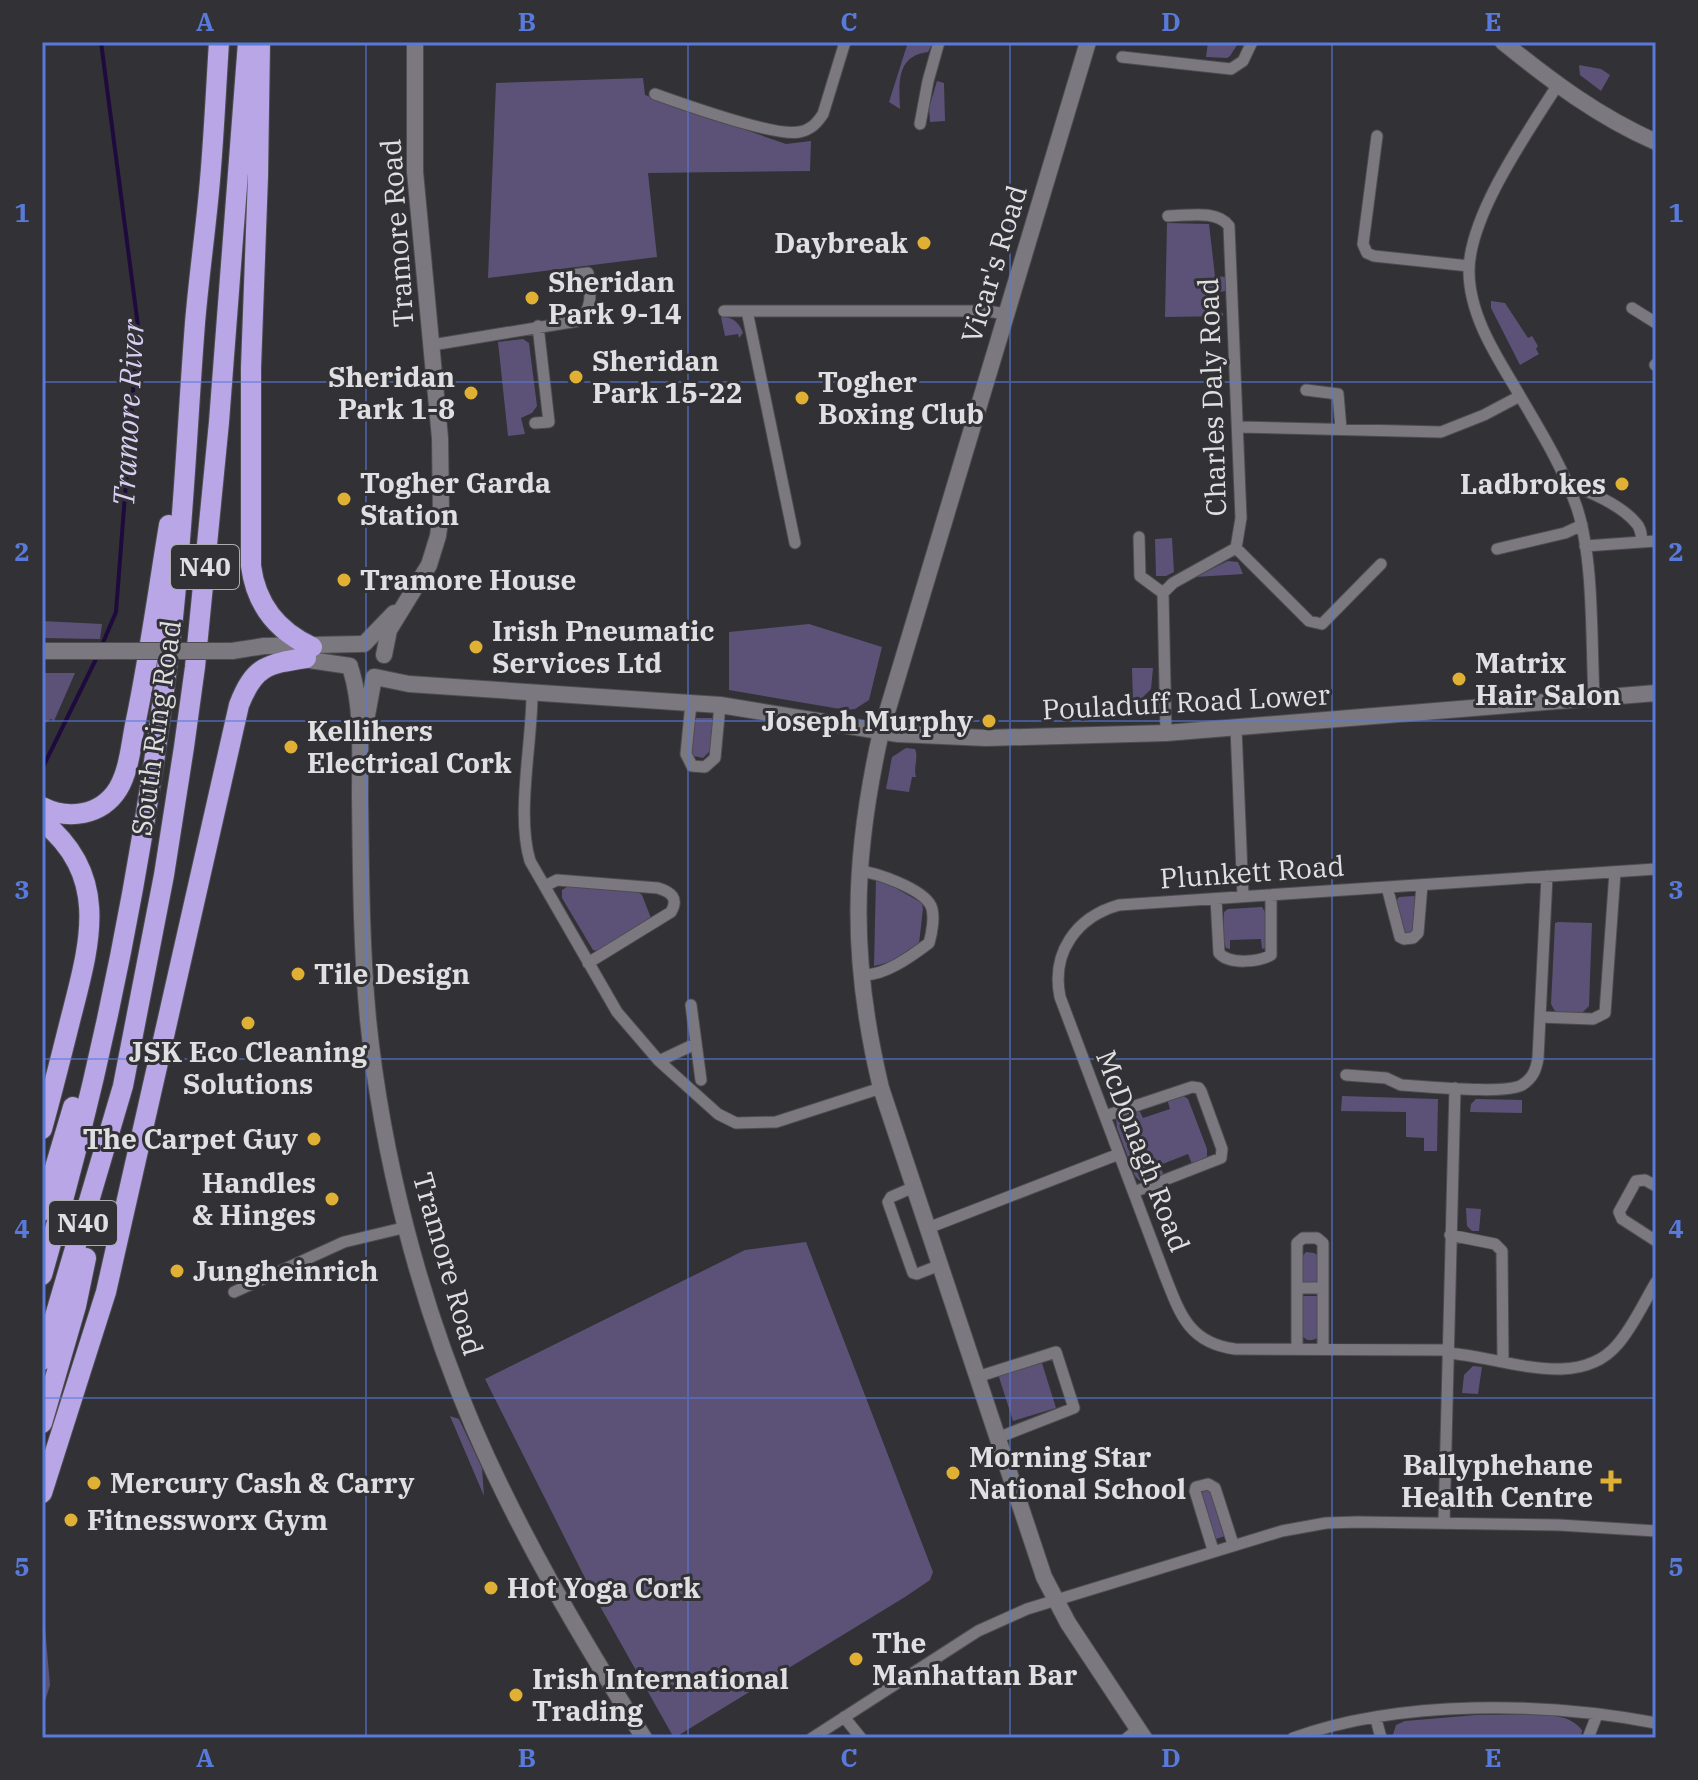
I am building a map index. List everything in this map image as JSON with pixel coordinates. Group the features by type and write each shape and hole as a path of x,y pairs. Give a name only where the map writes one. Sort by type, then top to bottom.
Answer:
{"highway":[{"name":"South Ring Road","path":"42,1275 68,1187 96,1066 131,903 156,751 171,633 219,42"},
{"name":"South Ring Road","path":"42,1360 123,1086 164,875 193,680 219,422 248,42"},
{"path":"260,42 250,430 251,566 257,593 271,616 309,653"},
{"path":"42,807 72,815 91,812 106,804 118,789 126,771 142,691 190,388"},
{"path":"42,1493 106,1292 239,705 251,682 265,667 309,653"},
{"path":"42,821 65,841 83,872 89,897 90,924 86,960 42,1129"},
{"path":"42,1211 131,903"},
{"path":"42,1239 96,1066"},
{"path":"42,1423 76,1306 123,1086"}],"street":[{"name":"Tramore Road","path":"360,759 389,630 429,565 440,525 440,438 415,172 415,42"},
{"path":"655,94 788,133 808,130 823,114 845,42"},
{"path":"920,124 939,42"},
{"name":"Vicar's Road","path":"1088,42 881,732 864,821 857,902 865,1016 881,1088 997,1438 1042,1572 1068,1623 1136,1735"},
{"path":"1122,57 1231,69 1243,61 1252,42"},
{"path":"1503,42 1557,86 1608,118 1655,140"},
{"path":"1557,86 1491,198 1481,221 1469,266 1472,292 1487,339 1551,449 1582,525 1594,696"},
{"path":"1377,136 1363,244 1367,253 1469,266"},
{"name":"Charles Daly Road","path":"1163,593 1173,583 1236,548 1241,518 1229,226 1215,216 1168,216"},
{"path":"432,345 578,321 587,313 590,301 588,273 571,275"},
{"path":"1632,308 1656,323"},
{"path":"724,311 987,311 1006,314"},
{"path":"747,311 795,543"},
{"path":"535,423 549,422 538,326"},
{"path":"1306,390 1340,395 1341,429"},
{"path":"1239,427 1441,432 1468,423 1520,396"},
{"path":"1568,486 1587,490 1634,520 1640,528 1642,541"},
{"path":"1497,549 1565,533 1582,525"},
{"path":"1139,537 1140,576 1163,593 1166,733"},
{"path":"1585,546 1656,541"},
{"path":"1236,548 1309,621 1322,624 1381,564"},
{"name":"Tramore Road","path":"362,644 405,603"},
{"path":"47,651 309,653 362,644 377,646 380,668 364,679 350,668 309,653"},
{"path":"350,668 351,653 362,644"},
{"name":"Tramore Road","path":"350,668 356,694 360,759 362,927 367,1013 376,1087 407,1227 433,1318 479,1439 558,1594 644,1738"},
{"name":"Pouladuff Road Lower","path":"380,668 409,684 720,705 881,732 986,738 1166,733 1656,693"},
{"path":"532,694 525,832 530,861 617,1012 659,1061 703,1104 736,1123 776,1122 881,1088"},
{"path":"691,703 686,754 692,766 705,767 715,758 720,705"},
{"path":"1236,728 1243,897"},
{"name":"Plunkett Road","path":"1119,905 1656,869"},
{"path":"858,871 882,875 925,898 932,909 929,943 884,970 868,976 860,974"},
{"path":"1540,1017 1593,1019 1605,1013 1615,872"},
{"path":"1346,1075 1386,1078 1401,1085 1455,1088 1507,1089 1524,1084 1535,1071 1547,876"},
{"path":"545,886 557,880 658,888 674,897 675,905 671,912 588,963"},
{"path":"1387,887 1400,937 1404,939 1413,938 1418,933 1422,885"},
{"path":"1216,899 1221,957 1231,961 1264,959 1273,952 1271,895"},
{"name":"McDonagh Road","path":"1119,905 1104,910 1075,931 1062,954 1057,978 1060,997 1180,1314 1204,1339 1223,1347 1447,1352 1559,1370 1578,1369 1593,1364 1617,1345 1656,1282"},
{"path":"691,1005 701,1080"},
{"path":"659,1061 695,1044"},
{"path":"1105,1116 1192,1087 1201,1091 1222,1149 1221,1158 1134,1192"},
{"path":"1444,1523 1455,1088"},
{"path":"928,1228 1119,1154"},
{"path":"1656,1186 1645,1180 1633,1183 1619,1212 1622,1219 1656,1241"},
{"path":"914,1187 891,1197 888,1202 913,1273 940,1265"},
{"path":"234,1292 344,1242 407,1227"},
{"path":"1450,1235 1495,1244 1502,1251 1503,1361"},
{"path":"1297,1349 1297,1243 1307,1238 1317,1238 1323,1243 1323,1349"},
{"path":"1297,1288 1323,1288"},
{"path":"977,1377 1056,1352 1074,1408 997,1438"},
{"path":"1213,1550 1196,1487 1208,1484 1215,1488 1233,1544"},
{"path":"812,1738 978,1631 1027,1609 1213,1550 1302,1526 1326,1523 1444,1523 1656,1531"},
{"path":"1293,1738 1325,1728 1419,1712 1485,1707 1597,1715 1656,1723"},
{"path":"1588,1738 1597,1715"},
{"path":"844,1717 861,1738"},
{"path":"1376,1719 1381,1738"}],"shaded area":[{"path":"908,42 933,42 928,52 910,59 905,65 900,81 900,109 889,102"},
{"path":"1208,42 1239,42 1227,58 1206,57"},
{"path":"1579,65 1601,69 1610,75 1601,91 1580,75"},
{"path":"643,78 645,95 786,144 811,141 810,171 648,173 657,257 488,278 496,83"},
{"path":"937,81 944,83 945,121 930,122 929,108"},
{"path":"1167,223 1209,224 1215,276 1225,277 1225,291 1215,293 1216,312 1223,313 1223,316 1165,317"},
{"path":"1491,301 1505,303 1528,338 1532,336 1539,354 1520,365 1491,308"},
{"path":"721,317 738,323 743,333 739,338 738,334 725,336"},
{"path":"523,339 529,343 537,406 532,413 521,418 525,434 508,436 498,342"},
{"path":"1172,538 1174,572 1156,576 1155,539"},
{"path":"1228,561 1238,562 1243,574 1195,577"},
{"path":"42,621 102,624 100,639 42,638"},
{"path":"809,624 882,647 869,700 855,709 846,710 729,690 729,632"},
{"path":"1132,668 1153,668 1151,689 1141,699 1133,701"},
{"path":"42,673 75,673 54,721 51,719 42,725"},
{"path":"695,718 712,718 714,723 711,750 703,758 694,756 691,750"},
{"path":"906,748 915,749 916,756 916,777 912,777 909,792 886,789 892,757"},
{"path":"876,877 922,903 923,909 919,943 890,962 874,966"},
{"path":"570,885 637,891 642,895 651,918 598,951 593,950 562,898 562,890"},
{"path":"1414,896 1414,932 1405,933 1394,904 1399,897"},
{"path":"1262,907 1265,912 1265,948 1262,949 1261,939 1230,940 1230,949 1226,948 1223,940 1224,912 1228,909"},
{"path":"1555,923 1592,923 1589,1006 1581,1014 1556,1013 1551,1004"},
{"path":"1182,1095 1188,1099 1207,1149 1207,1157 1192,1164 1188,1154 1160,1165 1164,1176 1147,1182 1140,1181 1135,1176 1116,1119 1139,1110 1143,1118 1170,1109 1167,1099"},
{"path":"1342,1096 1438,1099 1437,1151 1424,1151 1424,1138 1406,1137 1406,1112 1341,1111"},
{"path":"1476,1099 1522,1100 1522,1113 1470,1112 1471,1104"},
{"path":"1466,1208 1481,1209 1479,1231 1472,1231 1467,1226"},
{"path":"806,1242 933,1572 930,1580 905,1597 674,1738 592,1592 485,1379 745,1250"},
{"path":"1306,1252 1320,1257 1321,1283 1301,1283 1302,1257"},
{"path":"1301,1296 1320,1296 1320,1336 1313,1340 1302,1336"},
{"path":"1041,1360 1056,1408 1013,1421 998,1374"},
{"path":"1473,1366 1482,1367 1478,1394 1462,1393 1464,1375"},
{"path":"450,1416 459,1419 482,1468 484,1496"},
{"path":"1207,1490 1212,1494 1225,1536 1216,1539 1212,1537 1201,1493"},
{"path":"42,1593 50,1685 42,1711"},
{"path":"1538,1714 1573,1722 1582,1730 1581,1738 1392,1738 1396,1725 1405,1721"}],"waterway":[{"name":"Tramore River","path":"101,42 138,326 116,612 102,645"},
{"name":"Tramore River","path":"42,769 97,657"}],"place":[{"name":"Daybreak","path":"924,243"},
{"name":"Sheridan Park 9-14","path":"532,298"},
{"name":"Sheridan Park 15-22","path":"576,377"},
{"name":"Sheridan Park 1-8","path":"471,393"},
{"name":"Togher Boxing Club","path":"802,398"},
{"name":"Ladbrokes","path":"1622,484"},
{"name":"Togher Garda Station","path":"344,499"},
{"name":"Tramore House","path":"344,580"},
{"name":"Irish Pneumatic Services Ltd","path":"476,647"},
{"name":"Matrix Hair Salon","path":"1459,679"},
{"name":"Joseph Murphy","path":"989,721"},
{"name":"Kellihers Electrical Cork","path":"291,747"},
{"name":"Tile Design","path":"298,974"},
{"name":"JSK Eco Cleaning Solutions","path":"248,1023"},
{"name":"The Carpet Guy","path":"314,1139"},
{"name":"Handles & Hinges","path":"332,1199"},
{"name":"Jungheinrich","path":"177,1271"},
{"name":"Morning Star National School","path":"953,1473"},
{"name":"Ballyphehane Health Centre","path":"1611,1481"},
{"name":"Mercury Cash & Carry","path":"94,1483"},
{"name":"Fitnessworx Gym","path":"71,1520"},
{"name":"Hot Yoga Cork","path":"491,1588"},
{"name":"The Manhattan Bar","path":"856,1659"},
{"name":"Irish International Trading","path":"516,1695"}]}
